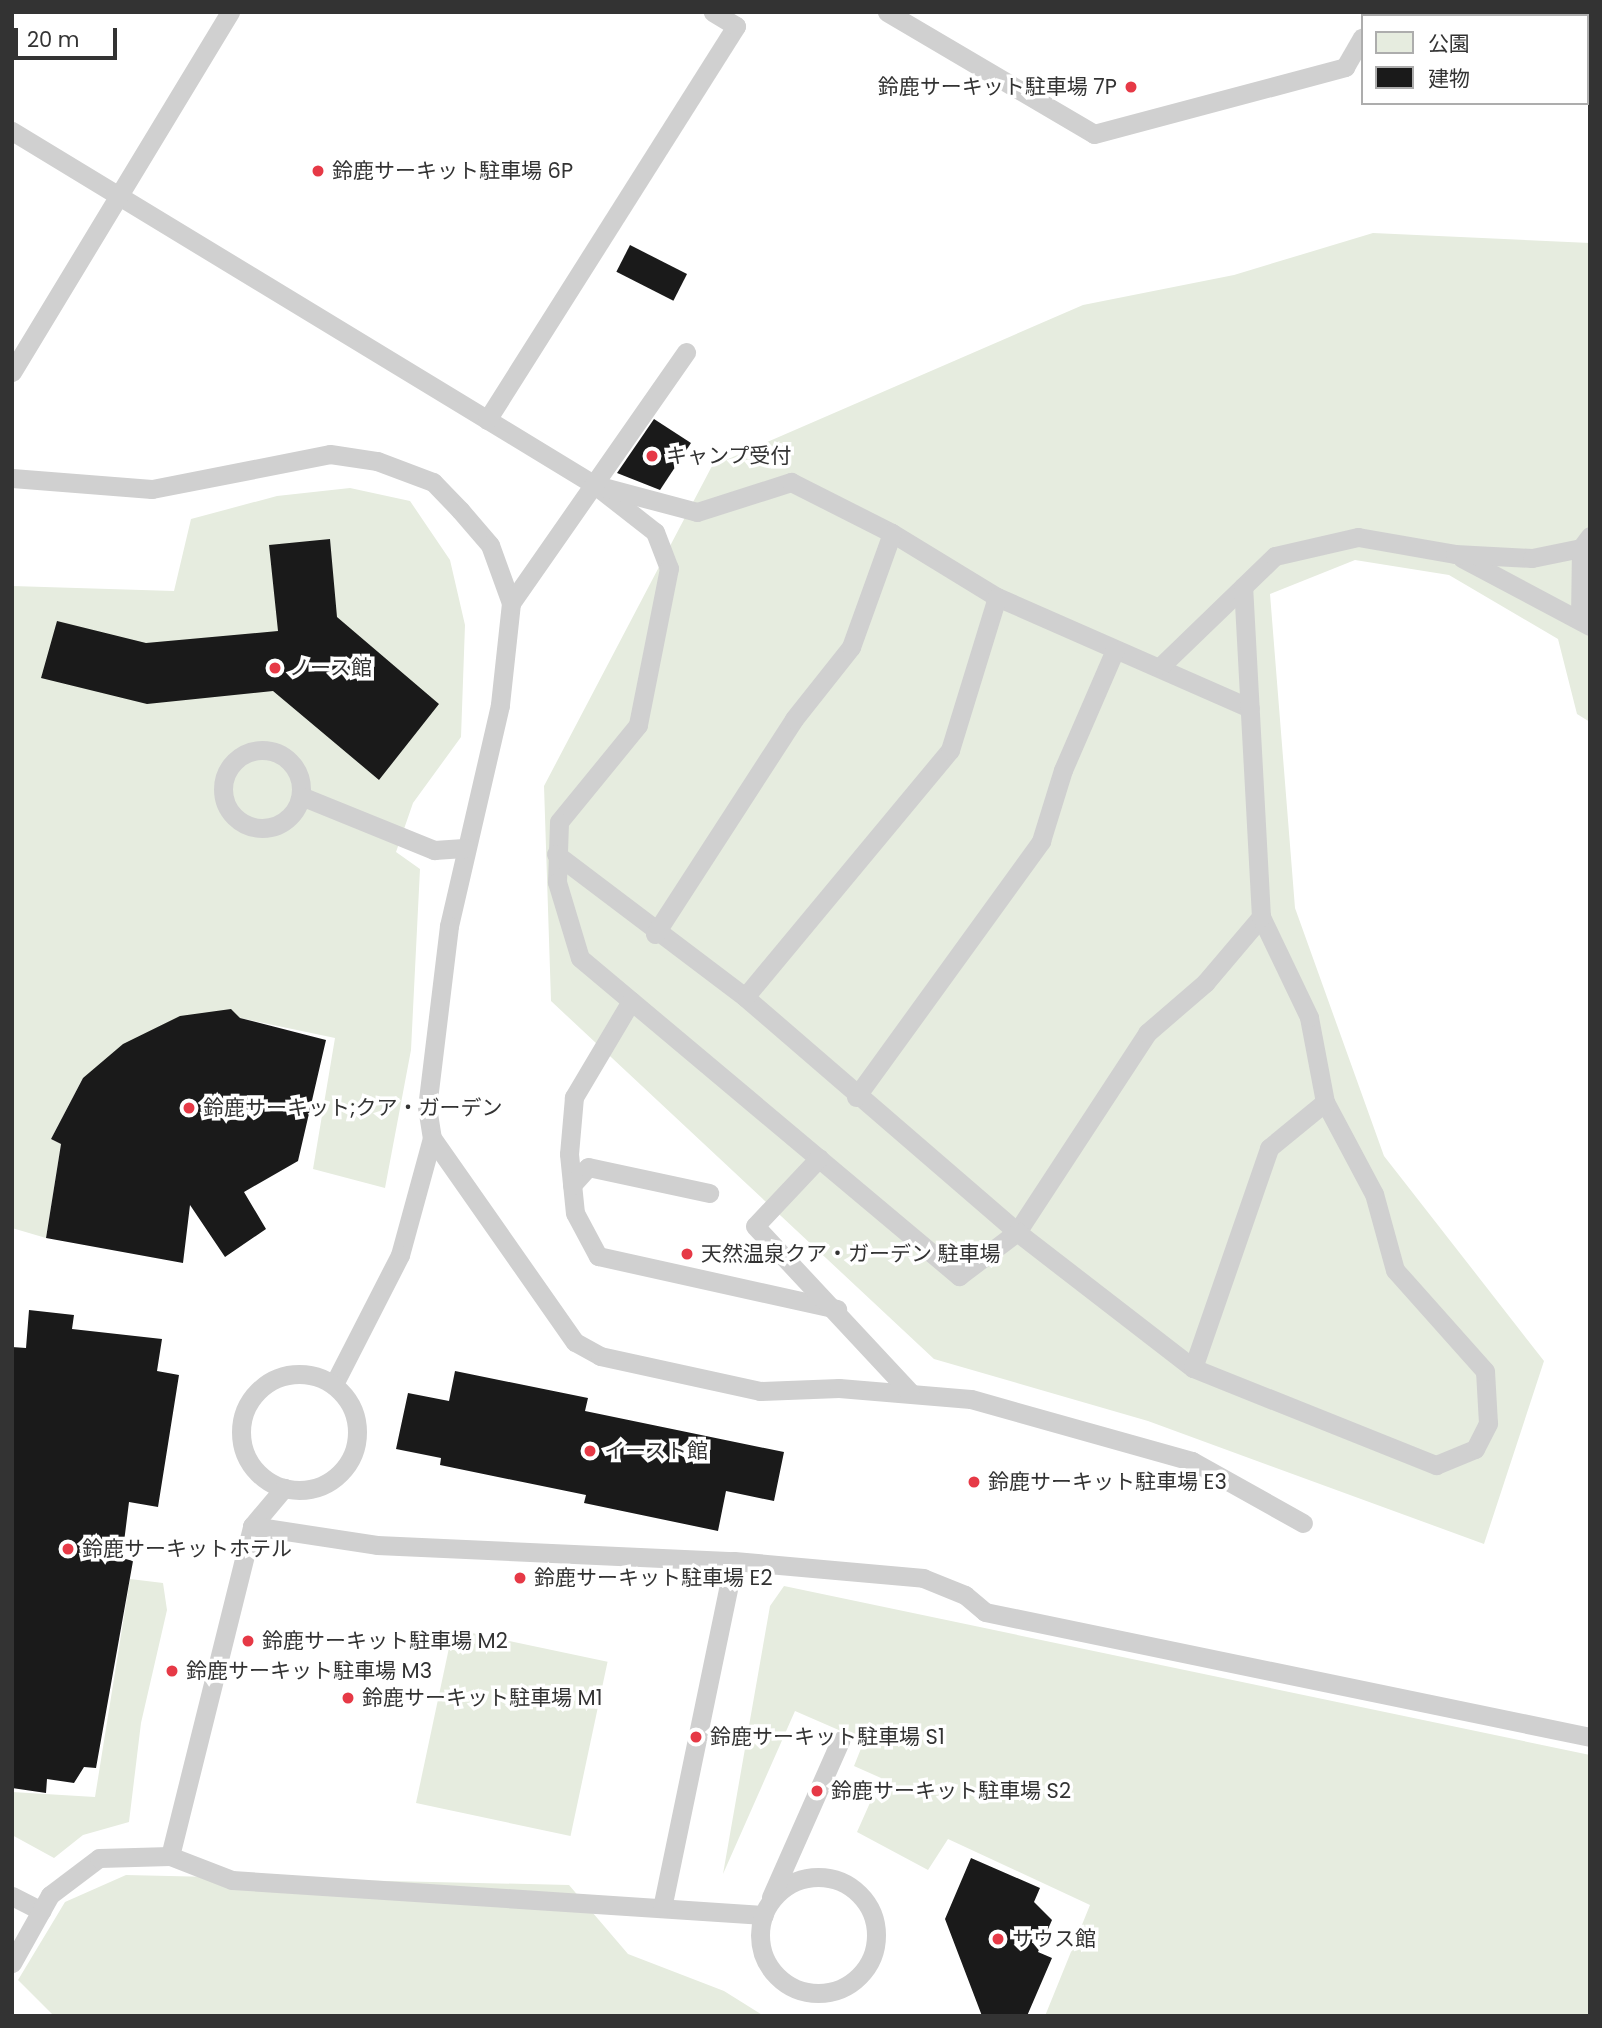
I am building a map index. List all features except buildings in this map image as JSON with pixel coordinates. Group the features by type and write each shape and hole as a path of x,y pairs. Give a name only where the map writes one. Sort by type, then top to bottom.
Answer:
{"lane":[{"path":"12,372 120,198 230,12"},
{"path":"487,419 736,26 713,12"},
{"path":"887,12 911,18 1094,134 1345,67 1360,41"},
{"path":"12,131 595,485 656,532 669,568 638,725 559,822 557,882 580,958 959,1276 1017,1232 1147,1033 1205,983 1261,917"},
{"path":"510,603 686,352"},
{"path":"12,478 152,489 330,454 377,461 433,482 490,545 510,603 500,705 464,848 427,1107 432,1138 400,1255 334,1384"},
{"path":"595,485 697,512 791,482 892,533 997,597 1115,650 1162,664 1250,708"},
{"path":"655,934 794,719 851,647 892,533"},
{"path":"1162,664 1275,556 1358,537 1455,554 1532,558 1585,542 1585,622 1455,554"},
{"path":"556,854 655,934 745,997 856,1097 1017,1232 1193,1368 1436,1465 1475,1449 1488,1423 1485,1371 1395,1270 1374,1194 1325,1102 1309,1017 1261,917 1243,586"},
{"path":"745,997 950,750 997,597"},
{"path":"856,1097 1041,841 1063,770 1115,650"},
{"path":"250,752 277,752 297,770 302,796 280,825 255,828 226,805 223,781 250,752"},
{"path":"302,796 433,850 464,848"},
{"path":"631,1000 574,1097 572,1185 575,1213 598,1256 837,1309"},
{"path":"1193,1368 1269,1147 1325,1102"},
{"path":"432,1138 575,1342 600,1356 761,1391 910,1392 971,1399 1192,1461 1303,1523"},
{"path":"819,1158 755,1226 837,1309 910,1392"},
{"path":"572,1185 588,1167 709,1193"},
{"path":"296,1374 334,1384 356,1417 352,1457 326,1484 284,1488 257,1472 246,1457 241,1439 248,1403 260,1388 296,1374"},
{"path":"170,1856 252,1526 284,1488"},
{"path":"252,1526 377,1545 734,1561 923,1578 965,1595 985,1612 1590,1737"},
{"path":"662,1908 734,1561"},
{"path":"12,1963 50,1895 99,1858 170,1856 232,1880 662,1908 766,1910 795,1881 815,1876 844,1883 867,1902 875,1920 871,1960 844,1987 808,1992 790,1986 765,1960 766,1910 840,1741"},
{"path":"12,1896 41,1911"}],"green space":[{"path":"1373,233 1590,243 1590,722 1577,714 1558,639 1449,575 1355,560 1270,594 1295,908 1384,1156 1544,1361 1484,1544 1148,1421 934,1359 551,1001 544,786 712,466 1083,305 1234,275"},
{"path":"350,488 410,501 450,560 465,625 461,737 413,803 396,852 420,869 411,1050 385,1188 313,1169 335,1038 240,1018 83,1078 51,1139 61,1144 46,1238 12,1228 12,586 174,591 191,519 277,496"},
{"path":"130,1579 163,1583 167,1610 141,1723 129,1822 83,1835 54,1858 12,1835 12,1792 95,1797"},
{"path":"784,1586 1590,1755 1590,2016 1045,2016 1090,1905 948,1839 928,1870 857,1832 881,1778 854,1766 864,1741 795,1711 723,1874 770,1606"},
{"path":"453,1629 608,1662 571,1836 416,1803"},
{"path":"126,1875 569,1885 628,1954 724,1991 764,2016 54,2016 18,1980 65,1902"}],"place":[{"name":"鈴鹿サーキット駐車場 7P","path":"1131,87"},
{"name":"鈴鹿サーキット駐車場 6P","path":"318,171"},
{"name":"キャンプ受付","path":"652,456"},
{"name":"ノース館","path":"275,668"},
{"name":"鈴鹿サーキット;クア・ガーデン","path":"189,1108"},
{"name":"天然温泉クア・ガーデン 駐車場","path":"687,1254"},
{"name":"イースト館","path":"590,1451"},
{"name":"鈴鹿サーキット駐車場 E3","path":"974,1482"},
{"name":"鈴鹿サーキットホテル","path":"68,1549"},
{"name":"鈴鹿サーキット駐車場 E2","path":"520,1578"},
{"name":"鈴鹿サーキット駐車場 M2","path":"248,1641"},
{"name":"鈴鹿サーキット駐車場 M3","path":"172,1671"},
{"name":"鈴鹿サーキット駐車場 M1","path":"348,1698"},
{"name":"鈴鹿サーキット駐車場 S1","path":"696,1737"},
{"name":"鈴鹿サーキット駐車場 S2","path":"817,1791"},
{"name":"サウス館","path":"998,1939"}]}
